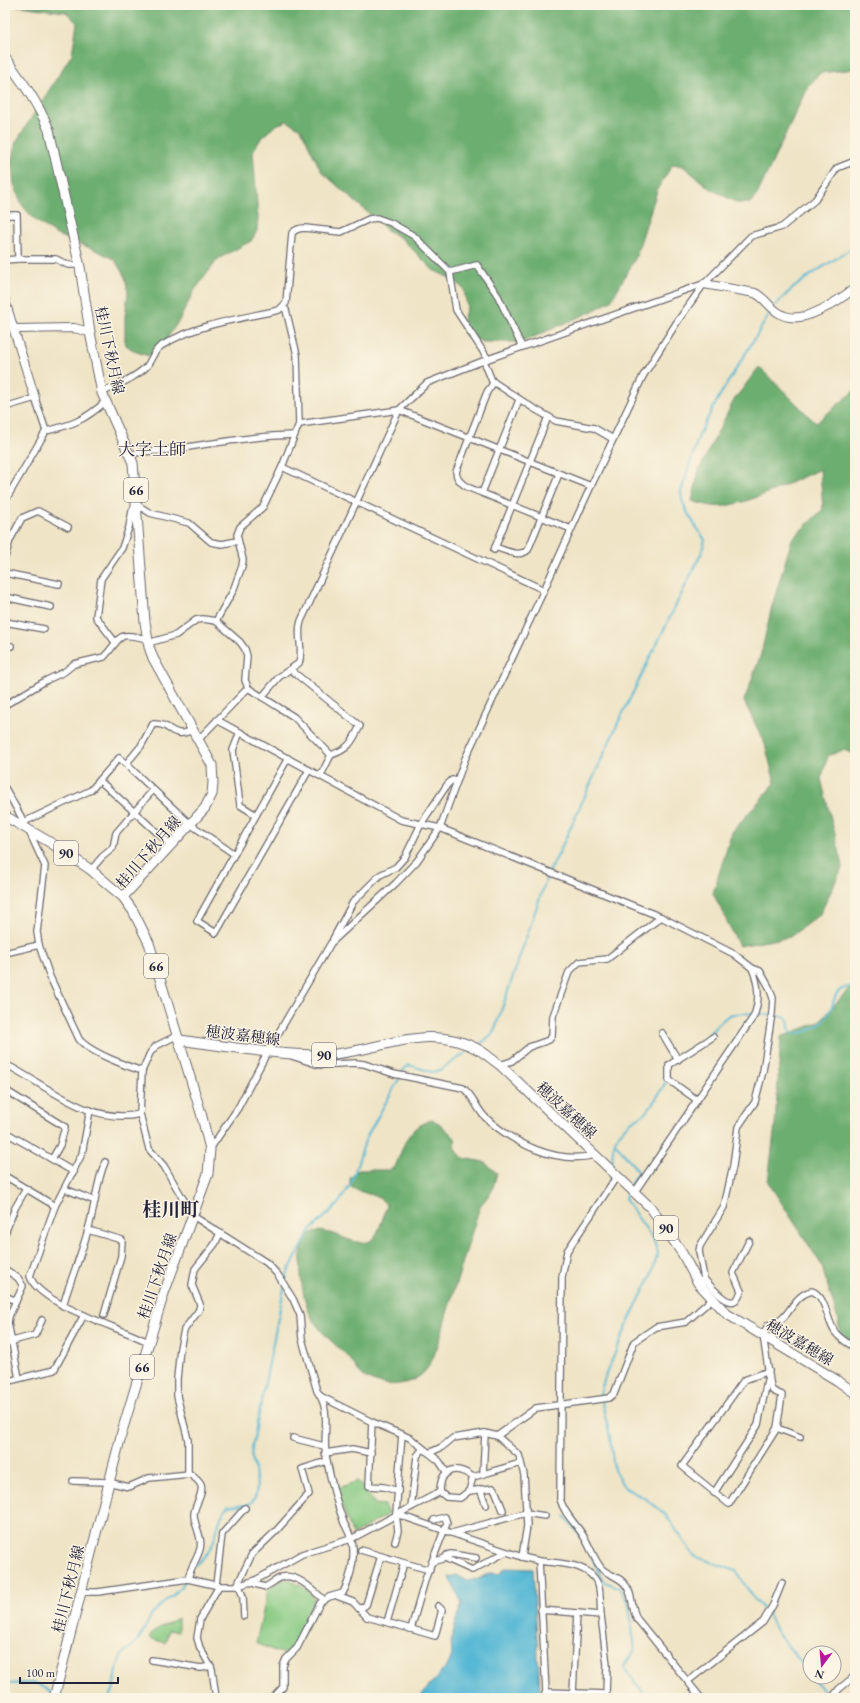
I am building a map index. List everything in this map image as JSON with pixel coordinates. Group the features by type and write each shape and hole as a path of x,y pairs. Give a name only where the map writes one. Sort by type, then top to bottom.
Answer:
{"main road":[{"name":"桂川下秋月線","path":"5,58 26,86 40,109 49,130 79,265 90,332 104,397 130,455 135,475 136,504 148,641 153,658 212,765 213,783 209,802 123,897 142,925 149,943 201,1113 210,1150 208,1174 164,1293 108,1482 82,1592 54,1698"},
{"name":"90","path":"5,816 26,826 91,870 123,897"},
{"name":"穂波嘉穂線","path":"178,1038 289,1055 342,1053 420,1037 436,1037 468,1045 481,1051 500,1065 651,1208 668,1231 712,1299 727,1314 838,1381 855,1394"}],"street":[{"path":"331,943 396,883 417,861 440,828 465,759 544,590 590,486 614,439 643,376 704,284 751,236 782,227 815,200 837,168 855,161"},
{"path":"5,215 17,215 18,259"},
{"path":"5,501 46,431 69,425 90,416 104,397 147,366 159,347 172,340 219,322 279,310 283,307 286,303 292,234 300,228 341,232 369,219 383,219 414,236 450,272 456,310 486,360 489,377 494,382 519,400 548,417 566,423 594,428 614,439"},
{"path":"5,260 56,259 68,265 79,265"},
{"path":"450,272 477,265 498,296 522,347"},
{"path":"262,697 279,677 296,666 300,658 298,631 300,621 399,410 427,383 522,347 704,284 755,293 780,314 799,317 826,308 855,288"},
{"path":"5,301 46,431"},
{"path":"216,621 233,591 242,566 243,560 237,535 240,527 263,507 282,467 298,424 297,355 286,310 283,307"},
{"path":"15,329 74,328 90,332"},
{"path":"494,382 487,392 456,472 456,476 467,487 571,529"},
{"path":"5,407 35,398"},
{"path":"482,493 519,400"},
{"path":"298,424 399,410 590,486"},
{"path":"548,417 494,548 517,554 525,553 530,547 559,474"},
{"path":"130,455 135,453 164,451 235,439 294,435"},
{"path":"282,467 544,590"},
{"path":"115,642 96,617 101,579 122,548 132,511 136,504 155,514 189,523 211,542 222,544 238,541"},
{"path":"5,557 10,540 22,518 38,511 68,527"},
{"path":"5,573 59,584"},
{"path":"5,597 51,607"},
{"path":"5,705 47,680 64,672 74,664 104,658 120,637 129,634 148,641 176,635 196,620 203,619 216,621 240,642 245,649 247,656 246,680 248,688 294,717 331,755"},
{"path":"5,622 44,629"},
{"path":"291,670 360,726 350,745 341,752 331,755 321,775"},
{"path":"199,739 248,688"},
{"path":"217,720 321,775 381,811 401,820 440,828 661,917 734,954 752,968 760,971 769,987 772,998 771,1020 763,1071 755,1102 738,1127 733,1166 724,1207 700,1246 699,1251 701,1281 725,1300 730,1302 740,1296 741,1291 733,1273 749,1241"},
{"path":"126,764 141,746 153,724 160,724 175,733 182,735 193,730"},
{"path":"240,732 232,750 240,806 256,815"},
{"path":"26,826 91,790 119,758 190,824 234,854"},
{"path":"288,758 197,921 216,933 309,770"},
{"path":"210,1150 238,1108 268,1051 331,943 353,902 380,875 396,867 405,857 421,824 447,784 452,780 457,781"},
{"path":"100,781 171,845"},
{"path":"5,788 26,826 44,866 37,932 50,978 81,1043 104,1056 142,1072"},
{"path":"91,870 102,857 113,848 116,833 153,790"},
{"path":"500,1065 512,1061 529,1047 549,1040 552,1036 553,1016 565,980 579,962 607,959 633,937 652,925 661,917"},
{"path":"5,952 40,945"},
{"path":"634,1193 754,1016 758,1005 759,994 757,980 752,968"},
{"path":"662,1033 678,1060"},
{"path":"697,1100 669,1080 669,1065 713,1037"},
{"path":"178,1038 156,1046 150,1053 142,1072 140,1114 149,1149 164,1166 193,1216 267,1263 278,1275 293,1299 300,1315 302,1339 317,1391 322,1397 372,1422 410,1438 422,1450 429,1453 439,1462 447,1473"},
{"path":"289,1055 319,1065 364,1064 394,1074 463,1088 468,1092 484,1116 504,1132 534,1150 575,1158 595,1156"},
{"path":"5,1064 65,1098 90,1110 113,1116 126,1117 140,1114"},
{"path":"5,1090 65,1127 60,1145 52,1159"},
{"path":"90,1110 82,1154 56,1206 30,1276 35,1286 63,1306 150,1343"},
{"path":"5,1132 74,1172"},
{"path":"63,1306 71,1277 88,1230 101,1172 105,1162"},
{"path":"5,1176 56,1206"},
{"path":"617,1176 568,1251 564,1263 562,1277 560,1499 563,1510 583,1536 597,1564 604,1571 620,1580 627,1586 632,1610 637,1619 701,1698"},
{"path":"5,1232 15,1208 26,1189"},
{"path":"65,1189 95,1201"},
{"path":"88,1230 122,1240 120,1256 104,1315"},
{"path":"188,1474 188,1440 177,1396 180,1348 184,1330 199,1310 200,1304 192,1285 195,1270 215,1244 220,1233"},
{"path":"5,1269 22,1282 21,1291 9,1316 8,1323 8,1342 19,1378"},
{"path":"769,1371 744,1380 682,1466 729,1504 777,1428 782,1395 773,1391 771,1388 769,1371 763,1335 768,1325 782,1320 800,1295 812,1291 816,1292 820,1297 835,1332 855,1348"},
{"path":"5,1296 16,1301"},
{"path":"496,1436 536,1408 609,1398 614,1394 634,1342 656,1327 686,1322 712,1299"},
{"path":"5,1382 49,1372 56,1368 84,1315"},
{"path":"8,1342 35,1336 42,1320"},
{"path":"714,1493 758,1424 769,1371"},
{"path":"273,1698 283,1687 283,1666 286,1659 296,1648 320,1603 324,1599 343,1593 351,1574 353,1549 351,1539 344,1522 326,1461 324,1446 326,1418 322,1397"},
{"path":"372,1422 370,1486 384,1487 398,1491"},
{"path":"777,1428 800,1437"},
{"path":"483,1474 485,1433"},
{"path":"429,1453 442,1447 454,1438 485,1433 496,1436 519,1454 522,1463 527,1526 522,1557"},
{"path":"395,1542 398,1531 396,1514 402,1434"},
{"path":"293,1438 324,1446"},
{"path":"325,1453 352,1449 371,1453"},
{"path":"411,1507 417,1456 422,1450"},
{"path":"238,1586 252,1554 276,1531 309,1494 302,1469 326,1461"},
{"path":"440,1492 441,1480 447,1473 457,1470 463,1471 473,1477 522,1463"},
{"path":"73,1481 108,1482 129,1487 149,1478 188,1474 197,1480 201,1486 201,1493 194,1515 200,1541 200,1549 190,1569 188,1579"},
{"path":"469,1491 473,1477"},
{"path":"440,1492 446,1497 460,1498 469,1491 488,1488 495,1490 503,1510"},
{"path":"480,1490 486,1505"},
{"path":"82,1592 98,1592 188,1579 218,1585 238,1586 249,1582 302,1554 351,1539 440,1492"},
{"path":"216,1698 210,1666 200,1648 197,1638 200,1619 218,1585 222,1534 245,1508"},
{"path":"451,1533 526,1513 545,1516"},
{"path":"396,1514 522,1557 539,1561 580,1566 587,1570 598,1584 600,1615 607,1665 605,1696 573,1693 544,1695 539,1561"},
{"path":"411,1629 432,1562 447,1523 445,1517 434,1520"},
{"path":"361,1550 430,1570"},
{"path":"445,1558 472,1570 506,1552"},
{"path":"432,1562 445,1558 447,1555 451,1554 476,1558"},
{"path":"360,1609 366,1605 381,1556"},
{"path":"387,1622 404,1563"},
{"path":"249,1582 265,1587 283,1577 288,1577 307,1585 324,1599"},
{"path":"688,1682 763,1622 773,1605 782,1583"},
{"path":"238,1586 243,1596 244,1616"},
{"path":"337,1596 353,1602 368,1617 435,1636 442,1610 438,1606"},
{"path":"541,1610 600,1615"},
{"path":"573,1693 577,1613"},
{"path":"152,1660 201,1668 210,1666"},
{"path":"832,1698 839,1689 855,1676"}],"green space":[{"path":"11,5 855,5 855,69 820,73 807,88 757,195 750,203 737,203 709,188 683,166 673,164 658,188 635,259 611,301 591,312 522,342 483,342 466,336 461,326 467,307 464,290 456,281 433,270 401,238 387,230 321,171 301,129 287,121 276,125 262,137 253,151 258,218 257,231 251,241 218,259 194,291 180,319 160,349 148,356 134,351 125,344 125,317 128,292 125,277 115,260 98,251 57,235 34,219 22,205 14,184 11,160 16,142 72,54 77,23 66,12"},
{"path":"759,367 816,423 855,390 855,779 852,753 843,750 828,756 821,779 843,866 820,914 790,937 739,946 713,893 732,832 775,783 765,744 744,701 761,654 772,606 792,539 823,509 820,469 774,490 737,504 717,506 692,501 699,470 734,400"},
{"path":"855,982 855,1352 841,1337 837,1317 821,1264 768,1182 775,1125 781,1037 819,1022"},
{"path":"432,1120 439,1123 455,1138 456,1150 463,1158 484,1162 497,1173 492,1191 480,1206 439,1341 428,1367 422,1374 406,1383 379,1383 363,1376 350,1359 313,1321 307,1307 301,1277 302,1247 305,1240 311,1234 318,1231 327,1232 363,1243 370,1241 376,1235 387,1206 375,1196 354,1189 350,1186 350,1178 358,1170 389,1170 395,1167 404,1144 412,1132 417,1127"},
{"path":"358,1481 375,1504 384,1505 388,1514 353,1535 336,1489"},
{"path":"284,1579 302,1586 310,1592 315,1601 305,1630 297,1644 286,1654 277,1652 256,1643 268,1589"},
{"path":"178,1618 178,1632 169,1630 165,1643 149,1638 152,1632"}],"water":[{"path":"506,1568 533,1569 540,1691 538,1698 419,1698 449,1663 452,1655 451,1639 462,1603 449,1577 457,1575 465,1580 476,1579 491,1573 499,1574"}],"waterway":[{"path":"775,306 802,281 855,246"},
{"path":"477,1046 491,1036 496,1026 548,874 618,723 701,554 705,540 686,511 681,492 699,435 719,397 772,310"},
{"path":"705,1039 716,1026 730,1015 734,1014 750,1013 778,1016 788,1020 789,1029 792,1033 808,1031 823,1021 830,1011 836,994 840,990 855,986"},
{"path":"682,1054 691,1048"},
{"path":"285,1283 288,1272 310,1231 338,1204 351,1184 366,1138 405,1068 409,1065 432,1072 440,1070 472,1049"},
{"path":"612,1168 613,1147 620,1132 648,1110 668,1078"},
{"path":"615,1143 638,1171 630,1185"},
{"path":"608,1185 611,1174"},
{"path":"628,1189 625,1199 653,1239 658,1253 651,1276 632,1314 606,1374 600,1394 610,1437 614,1470 625,1488 646,1499 666,1515 694,1556 736,1571 755,1600 767,1612 777,1633 802,1663"},
{"path":"195,1565 210,1549 221,1517 228,1506 247,1505 256,1496 257,1489 251,1453 284,1288"},
{"path":"565,1516 584,1541"},
{"path":"592,1558 605,1582 618,1587 628,1601 635,1649 624,1667 647,1698"},
{"path":"109,1698 114,1689 117,1667 122,1655 143,1633 155,1611 178,1591 185,1581"},
{"path":"5,1684 36,1683 52,1693"},
{"path":"819,1685 829,1698"},
{"path":"845,1698 855,1687"}],"district":[{"name":"大字土師","path":"152,449"},
{"name":"桂川町","path":"171,1209"}]}
